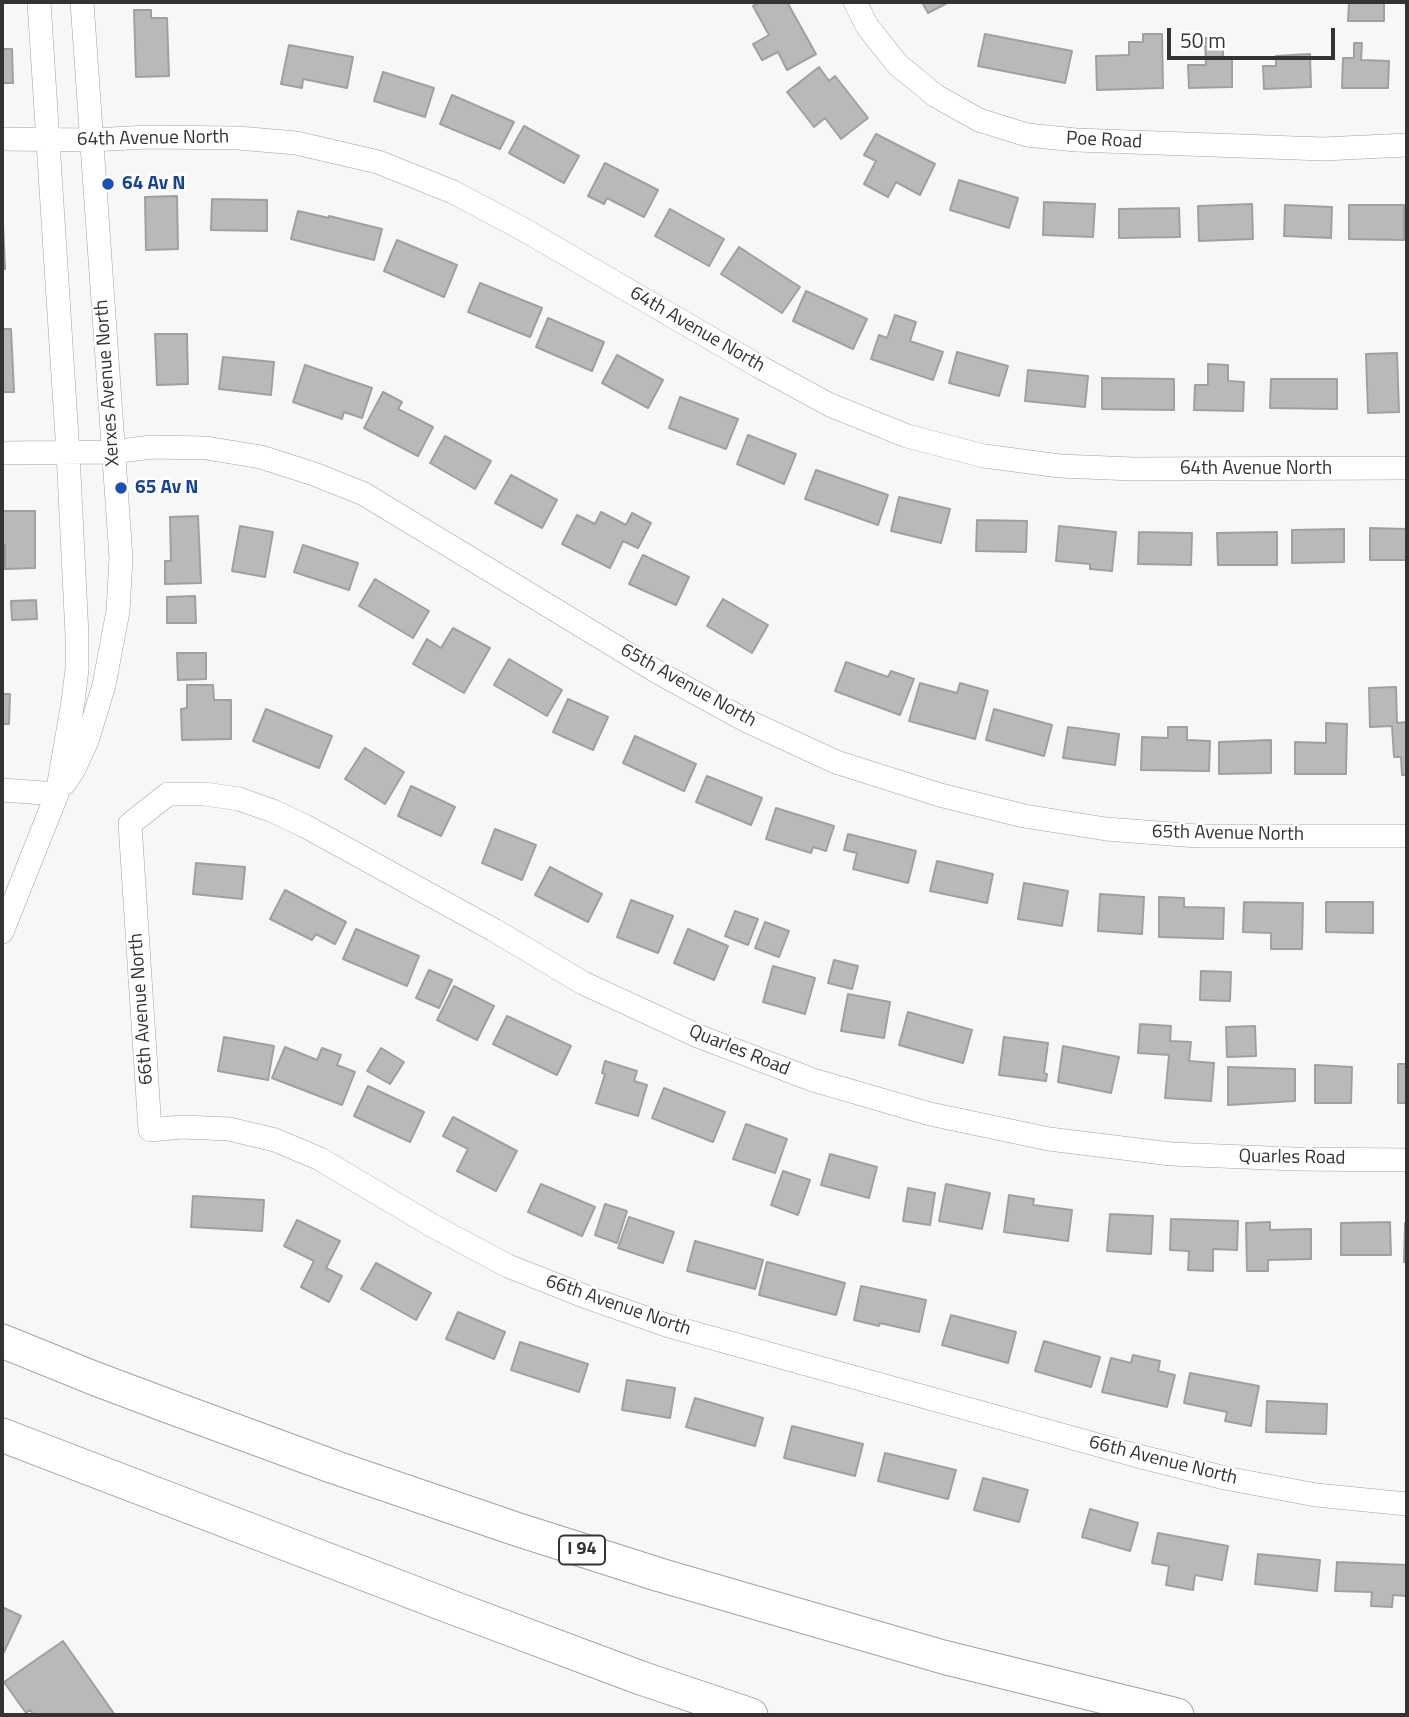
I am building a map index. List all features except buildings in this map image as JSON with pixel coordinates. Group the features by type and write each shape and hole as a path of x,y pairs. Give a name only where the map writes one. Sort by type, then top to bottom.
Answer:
{"highway":[{"name":"I 94","path":"2,1340 165,1405 334,1467 516,1529 771,1608 930,1653 1177,1715"},
{"path":"2,1434 464,1612 641,1678 751,1715"}],"street":[{"name":"Xerxes Avenue North","path":"2,932 57,794 77,669 68,453 39,2"},
{"name":"Xerxes Avenue North","path":"57,794 75,769 87,741 104,685 118,611 121,558 82,2"},
{"name":"Poe Road","path":"855,2 867,26 898,65 936,96 979,120 1027,135 1076,140 1309,149 1407,145"},
{"name":"64th Avenue North","path":"2,139 238,138 296,143 378,162 453,192 521,228 830,405 907,436 984,456 1060,466 1133,469 1407,468"},
{"name":"65th Avenue North","path":"2,453 112,452 152,447 206,448 261,457 314,474 364,494 661,674 745,720 836,762 940,795 1024,816 1106,829 1197,836 1407,836"},
{"path":"2,790 57,794"},
{"name":"Quarles Road","path":"130,824 168,793 205,793 239,799 273,811 306,826 494,930 583,983 698,1036 813,1080 930,1114 1049,1139 1171,1154 1407,1160"},
{"name":"66th Avenue North","path":"130,824 150,1130 182,1127 229,1129 275,1140 320,1159 433,1226 508,1266 670,1326 1212,1475 1316,1495 1407,1504"}],"place":[{"name":"64 Av N","path":"108,184"},
{"name":"65 Av N","path":"121,488"}]}
